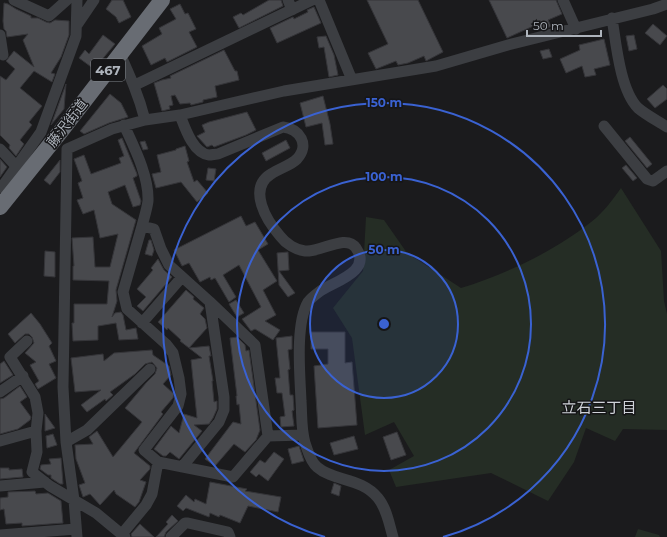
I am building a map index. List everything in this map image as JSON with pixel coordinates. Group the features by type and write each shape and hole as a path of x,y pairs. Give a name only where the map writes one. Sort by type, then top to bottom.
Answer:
{"highway":[{"name":"藤沢街道","path":"0,207 4,190 60,144 120,54 162,0"}],"street":[{"path":"14,0 49,16 66,0"},
{"path":"4,190 16,166 41,132 76,36 77,0"},
{"path":"77,25 94,0"},
{"path":"135,85 223,44 290,5 312,0"},
{"path":"319,0 352,80"},
{"path":"563,0 576,29"},
{"path":"0,536 76,533 74,500 66,442 63,387 60,144 145,120 180,115 284,91 436,66 508,45 576,29 667,4"},
{"path":"612,18 621,71 625,85 632,100 638,108 667,127"},
{"path":"0,36 2,55"},
{"path":"120,54 135,85 145,120"},
{"path":"180,115 188,136 198,149 208,155 218,154 283,127 296,131 303,144 299,157 270,174 261,184 259,197 267,218 281,238 298,250 312,251 344,242 350,243 358,250 360,262 354,272 318,292 306,306 302,317 299,354 303,435 310,456 316,466 324,472 364,486 378,498 387,513 393,537"},
{"path":"124,125 141,165 147,189 148,202 123,292 127,309 166,344 173,353 179,378 180,394 178,406 144,450 158,462 232,477 268,436 303,435"},
{"path":"604,126 647,179 653,181 667,171"},
{"path":"0,150 16,166"},
{"path":"142,226 154,229 161,249 169,265 255,345 268,436"},
{"path":"142,322 182,277"},
{"path":"182,467 219,422 224,410 224,397 210,302"},
{"path":"27,341 10,357 35,397 38,413 36,431 37,452 32,472 50,486 96,513 123,535 146,505 152,494 158,462"},
{"path":"66,442 87,430 150,369"},
{"path":"0,392 22,376"},
{"path":"0,441 36,431"},
{"path":"0,486 45,482"},
{"path":"171,537 185,523 228,532 230,537"}],"shaded area":[{"path":"621,188 661,251 664,301 667,314 667,430 623,429 615,441 586,428 574,462 548,501 491,473 396,487 389,470 414,456 394,422 365,435 352,338 333,308 363,271 366,217 384,220 407,253 461,288 514,268 566,240 596,218"},
{"path":"638,529 659,535 660,537 635,537"}],"building":[{"path":"112,0 123,0 131,17 119,23 116,17 106,9"},
{"path":"269,0 281,0 283,6 239,28 233,17 241,13 243,15"},
{"path":"367,0 418,0 443,52 426,61 424,56 408,63 398,65 396,61 376,69 368,53 388,44"},
{"path":"489,0 556,0 562,14 548,20 551,26 548,28 543,29 540,23 507,38"},
{"path":"4,3 31,16 31,18 38,18 50,23 55,20 69,21 69,35 61,57 51,73 55,74 52,82 34,71 20,88 42,106 29,122 32,125 20,140 24,144 16,156 9,148 10,145 0,135 0,76 6,80 15,69 6,61 14,51 34,67 23,40 28,34 7,37 3,21"},
{"path":"180,4 185,14 188,13 196,29 189,32 197,47 167,62 165,58 151,65 142,46 162,34 159,28 176,19 170,9"},
{"path":"314,7 321,23 277,43 270,28 293,17 294,19 308,12 307,10"},
{"path":"653,24 667,36 660,45 645,33"},
{"path":"103,35 115,44 94,69 79,58 85,50 89,54"},
{"path":"634,35 637,49 629,51 626,36"},
{"path":"326,36 334,55 338,75 329,77 324,47 319,48 317,37"},
{"path":"604,39 610,65 594,69 596,75 585,77 582,66 566,73 560,59 580,50 579,45"},
{"path":"549,49 552,57 543,59 540,51"},
{"path":"224,50 235,71 237,71 239,80 215,86 217,97 203,100 203,102 191,105 190,103 180,104 175,95 171,96 173,105 169,106 170,109 162,111 154,83 171,78 170,76"},
{"path":"66,84 64,109 51,125"},
{"path":"663,85 667,89 667,99 655,108 647,99"},
{"path":"110,94 121,103 128,117 109,123 84,134 80,131"},
{"path":"323,96 333,144 325,145 322,123 306,127 300,103"},
{"path":"247,112 256,130 246,135 214,147 212,145 207,147 197,136 205,132 202,125"},
{"path":"630,137 652,164 647,168 625,141"},
{"path":"122,138 137,174 137,176 133,178 141,201 140,205 133,207 125,185 108,192 112,204 136,220 116,290 117,301 112,317 115,313 121,312 126,330 136,328 138,339 119,340 116,323 98,326 98,340 73,341 72,323 74,323 74,304 107,304 109,281 73,280 74,266 72,238 93,237 95,267 110,267 118,234 100,238 94,210 83,214 77,200 83,198 78,183 82,181 74,159 84,155 91,174 121,163 119,158 124,156 118,140"},
{"path":"286,140 290,148 266,161 262,153"},
{"path":"145,141 148,149 143,150 140,142"},
{"path":"185,146 189,161 187,162 194,182 197,180 208,193 197,202 181,182 156,188 152,174 161,172 157,155"},
{"path":"0,159 7,167 0,177"},
{"path":"60,160 60,172 50,185 44,180"},
{"path":"626,165 637,178 633,181 622,168"},
{"path":"208,168 216,169 214,181 206,180"},
{"path":"241,216 246,226 255,222 268,244 258,250 277,281 263,290 276,315 265,321 280,330 273,340 255,329 251,331 242,319 261,307 239,265 223,275 236,297 229,302 215,278 211,280 210,277 200,282 189,263 182,266 174,250"},
{"path":"149,240 151,240 154,250 152,256 145,254"},
{"path":"45,251 55,252 55,277 44,276"},
{"path":"288,252 289,270 279,271 295,293 288,297 279,285 277,253"},
{"path":"158,259 164,270 172,277 143,311 137,306 146,297 137,289 153,270 151,268"},
{"path":"186,290 194,297 193,299 204,308 200,314 205,319 207,328 189,348 168,328 167,330 158,322"},
{"path":"236,300 244,313 237,317 229,304"},
{"path":"31,313 52,343 49,346 56,361 49,364 56,378 38,389 35,384 39,381 30,365 36,362 25,353 34,343 32,337 29,334 25,334 15,343 8,334"},
{"path":"311,332 345,332 345,363 352,362 357,425 318,428 314,366 328,364 328,349 311,349"},
{"path":"292,336 292,349 288,350 290,369 288,370 290,395 293,395 294,410 292,411 294,426 281,427 280,417 285,416 282,393 277,393 275,378 280,378 276,338"},
{"path":"237,337 245,345 246,351 249,350 260,430 256,440 245,452 234,444 215,466 205,459 233,422 241,424 239,404 237,405 230,338"},
{"path":"209,346 214,402 217,401 217,409 209,424 194,425 202,431 179,459 170,452 166,456 163,456 154,449 171,426 179,433 184,414 197,418 191,360 202,358 189,348"},
{"path":"152,350 153,355 169,366 171,375 163,384 174,394 173,398 161,412 163,414 134,453 150,466 150,469 140,480 146,482 139,502 135,507 116,494 114,490 100,505 90,494 83,497 79,485 85,483 76,459 75,445 93,444 89,437 97,431 113,457 142,422 125,408 155,374 157,368 152,362 145,364 135,374 110,392 113,395 106,401 105,399 87,412 81,405 101,390 75,392 71,358 103,354 104,361 114,353"},
{"path":"4,361 13,375 0,383 0,364"},
{"path":"20,386 27,397 20,402 31,417 30,420 18,429 0,434 0,399 4,398"},
{"path":"45,414 55,428 45,431"},
{"path":"397,432 406,455 391,460 383,437"},
{"path":"53,434 57,445 47,448 46,436"},
{"path":"354,436 358,449 334,455 330,443"},
{"path":"299,446 304,461 292,464 288,449"},
{"path":"274,452 284,459 268,481 259,474 256,477 250,472 260,460 265,463"},
{"path":"61,458 63,484 60,484 51,478 51,475 48,475 40,469 41,465 51,464 49,459"},
{"path":"0,468 9,468 9,470 22,469 23,477 0,479"},
{"path":"210,482 247,489 245,491 281,497 278,512 248,506 240,523 220,515 219,517 210,513 209,517 186,508 183,511 177,506 186,495 194,502 195,499 206,504"},
{"path":"334,483 341,486 339,496 331,493"},
{"path":"35,491 36,494 48,493 61,501 63,523 22,526 22,523 6,524 4,509 0,510 0,498 8,497 8,492"},
{"path":"172,515 178,521 166,532 164,537 156,537 168,524 166,522"},
{"path":"140,524 154,537 132,537 131,534"}],"district":[{"name":"立石三丁目","path":"599,408"}]}
